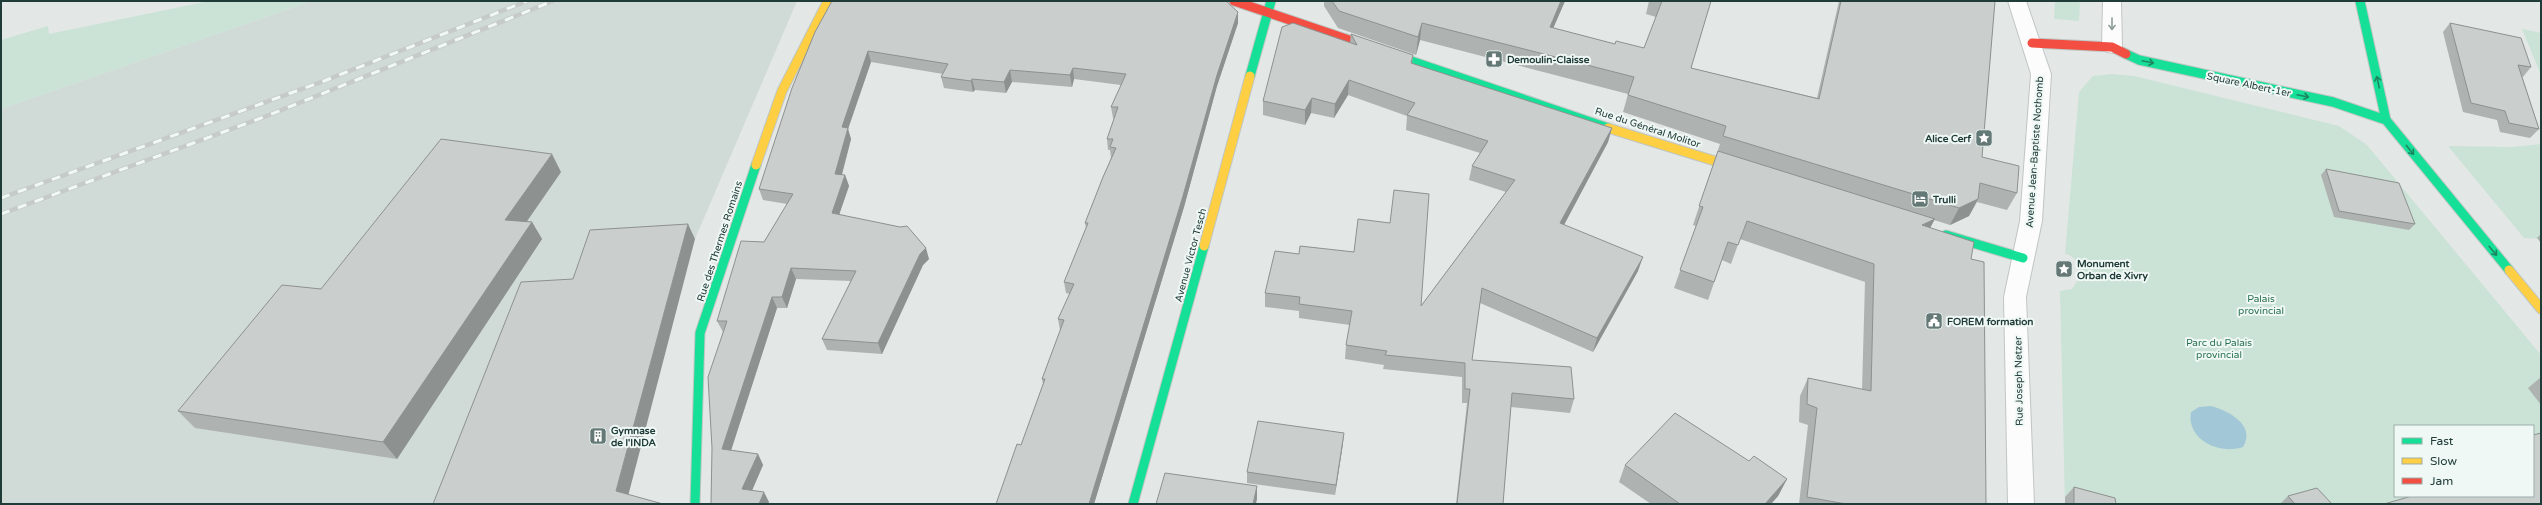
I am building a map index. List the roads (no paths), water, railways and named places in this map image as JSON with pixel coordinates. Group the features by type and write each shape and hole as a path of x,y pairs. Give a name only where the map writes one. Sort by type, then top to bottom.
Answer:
{"street":[{"name":"Rue des Thermes Romains","path":"695,504 700,333 730,238 782,91 828,1"},
{"name":"Rue du Général Molitor","path":"1234,1 1630,135 1752,172"},
{"name":"Avenue Victor Tesch","path":"1133,504 1271,1"},
{"name":"Avenue Jean-Baptiste Nothomb","path":"2016,1 2032,43 2041,74 2031,221 2023,258"},
{"path":"2112,1 2112,47"},
{"path":"2360,1 2386,120 2541,309"},
{"name":"Square Albert-1er","path":"2032,43 2112,47 2139,60 2333,102 2386,120"},
{"path":"1940,233 2023,258"},
{"name":"Rue Joseph Netzer","path":"2021,504 2016,297 2023,258"}],"water":[{"path":"2211,406 2225,411 2239,420 2246,432 2246,439 2243,447 2224,449 2215,447 2206,443 2199,437 2191,422 2191,412 2199,407"}],"railway":[{"path":"1,198 324,81 527,1"},
{"path":"1,214 264,117 553,1"}],"place":[{"name":"Demoulin-Claisse","path":"1494,59"},
{"name":"Alice Cerf","path":"1984,138"},
{"name":"Trulli","path":"1920,199"},
{"name":"Monument Orban de Xivry","path":"2064,269"},
{"name":"FOREM formation","path":"1934,321"},
{"name":"Gymnase de l'INDA","path":"598,436"}],"park label":[{"name":"Palais provincial","path":"2261,304"},
{"name":"Parc du Palais provincial","path":"2219,348"}]}
